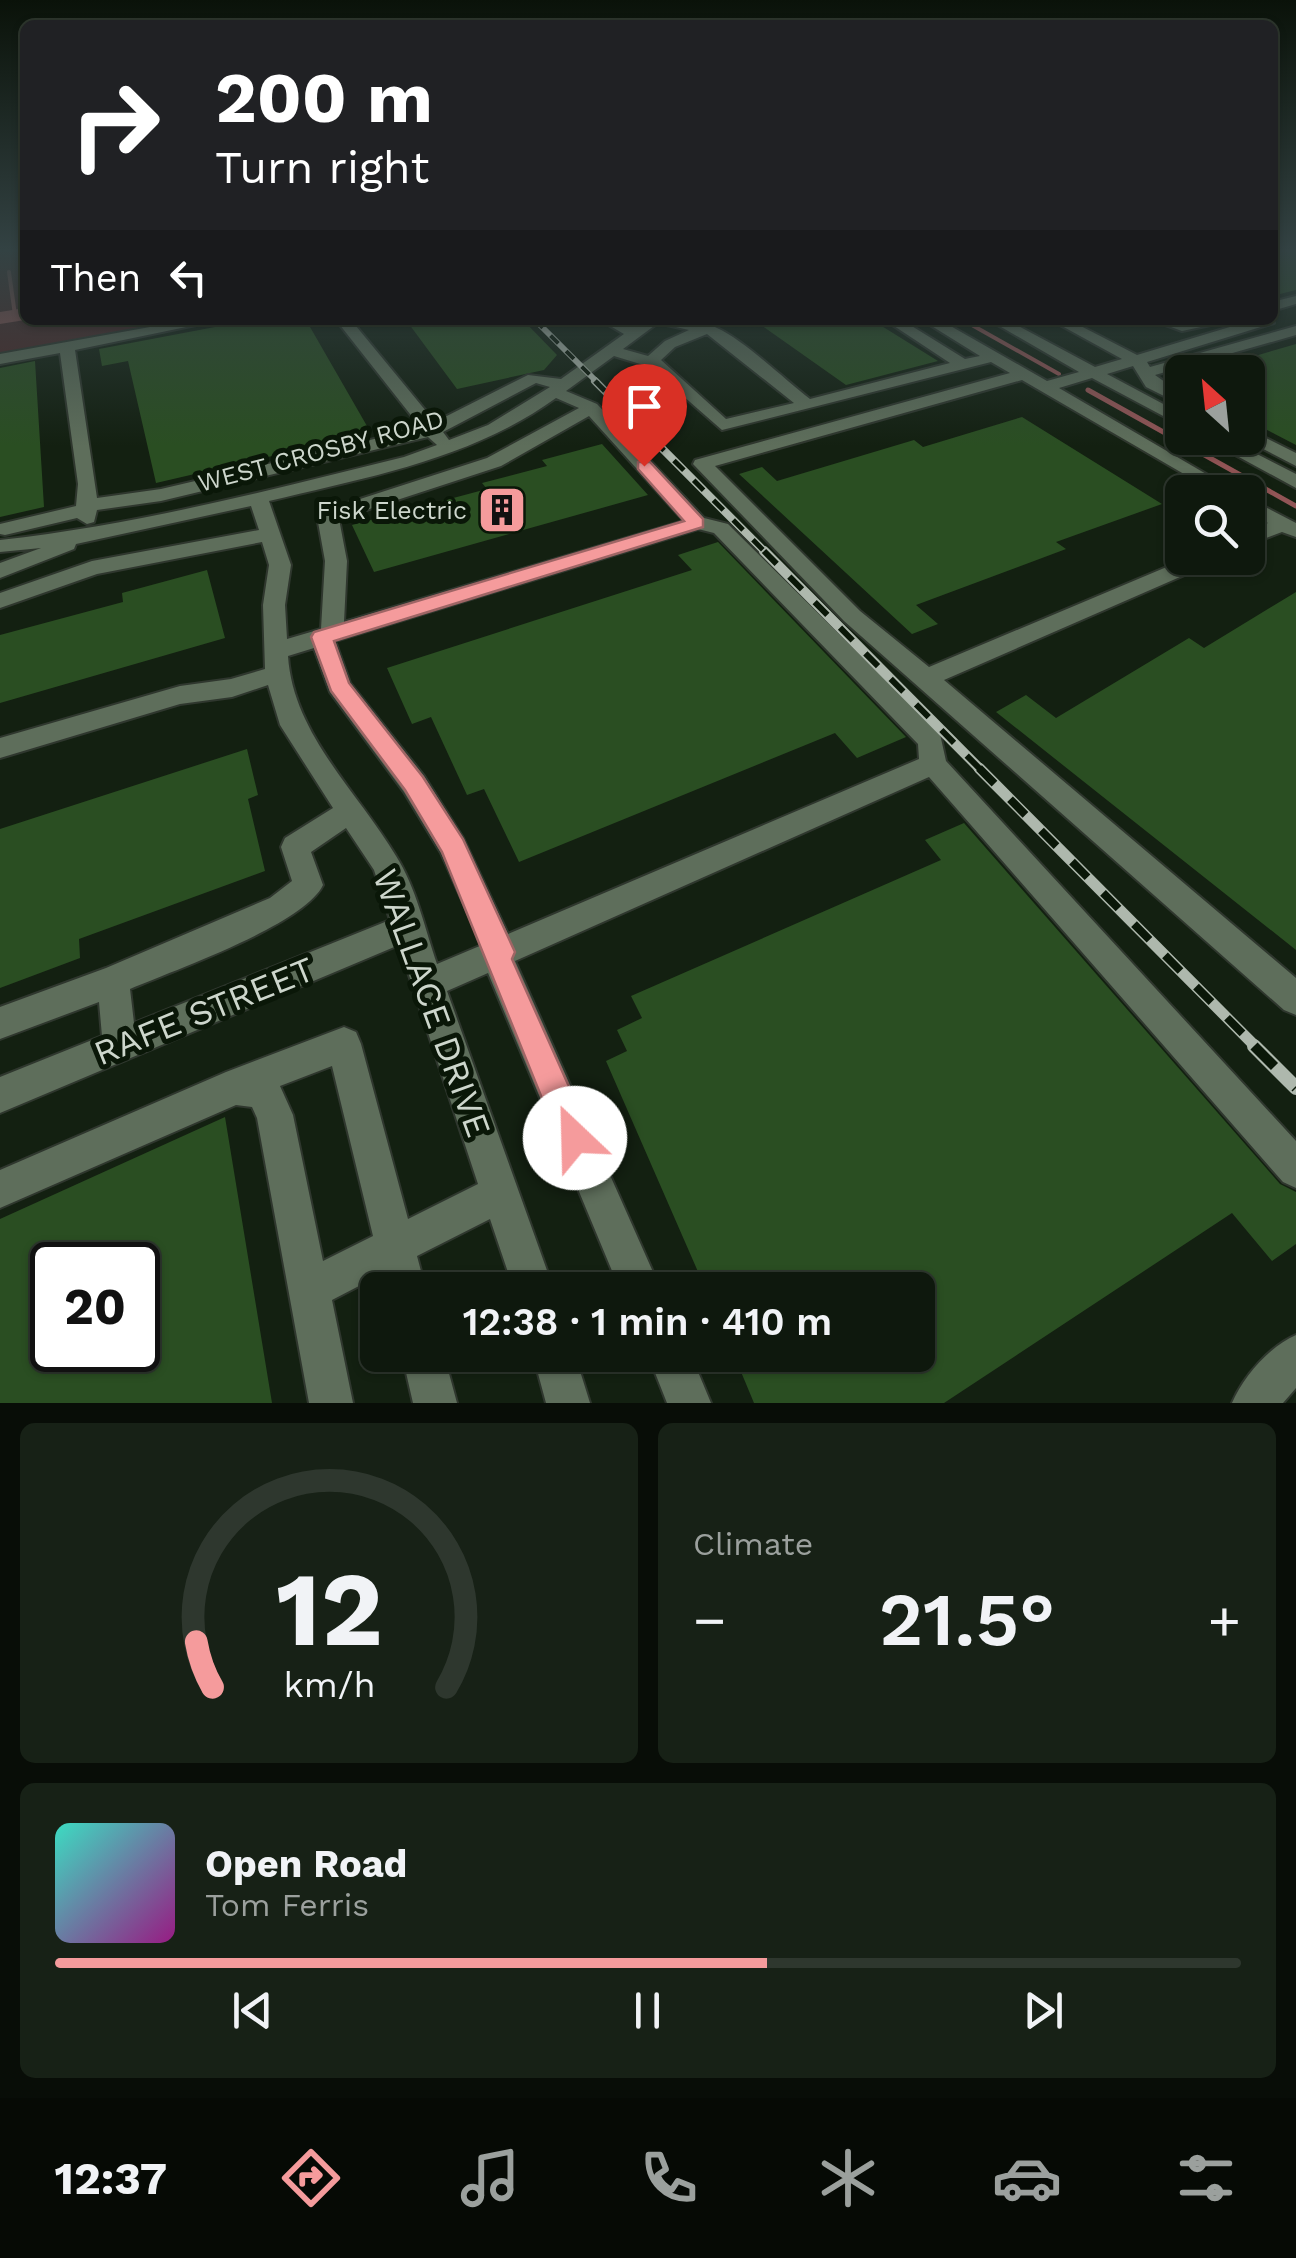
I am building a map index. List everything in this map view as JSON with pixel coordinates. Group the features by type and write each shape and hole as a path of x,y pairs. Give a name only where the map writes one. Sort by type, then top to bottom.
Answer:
{"street":[{"path":"0,358 185,325"},
{"path":"347,325 447,447"},
{"path":"619,325 635,332"},
{"name":"WEST CROSBY ROAD","path":"0,546 90,536 259,499 355,476 447,447 494,428 560,389 645,325"},
{"path":"684,325 712,332 807,405"},
{"path":"900,325 963,365"},
{"path":"939,325 1198,475"},
{"path":"1005,325 1165,413"},
{"path":"1067,325 1142,368 1152,384 1165,391"},
{"path":"1105,325 1126,336"},
{"path":"1142,368 1158,352 1248,325"},
{"path":"650,362 670,344 704,330"},
{"path":"1044,387 1092,373 1142,368 1296,330"},
{"path":"1142,344 1158,352"},
{"path":"67,346 88,484 86,508 92,568"},
{"path":"611,350 650,362 722,425 993,357"},
{"path":"1022,375 702,464 852,616 1296,999"},
{"path":"0,530 430,431 534,378 591,408 696,523"},
{"path":"591,408 494,462 330,515 336,562 327,635 338,686 414,784 453,847 633,1272"},
{"path":"1265,443 1296,460"},
{"path":"1244,455 1296,482"},
{"path":"355,476 368,502"},
{"name":"WALLACE DRIVE","path":"259,499 280,565 274,605 276,662 293,724 387,866 528,1272"},
{"path":"1265,514 1289,528"},
{"path":"0,748 180,695 232,688 327,635 696,523 721,528 931,742 934,764 1296,1169"},
{"path":"0,601 92,568 270,534"},
{"name":"WEST CROSBY ROAD","path":"0,571 90,536"},
{"path":"926,678 1165,575"},
{"path":"427,984 934,764"},
{"path":"0,1023 282,908 308,885 294,848 350,812"},
{"name":"RAFE STREET","path":"0,1094 408,927"},
{"path":"113,980 120,1045"},
{"path":"0,1189 234,1086 344,1044 401,1272"},
{"path":"234,1086 263,1090 275,1116 331,1403"},
{"path":"309,1290 500,1194"},
{"path":"1254,1403 1296,1356"},
{"path":"427,1372 435,1403"},
{"path":"559,1372 568,1403"},
{"path":"676,1372 689,1403"}],"shaded area":[{"path":"0,315 20,315 20,325 159,325 0,354"}],"building":[{"path":"226,325 309,325 371,433 156,483 128,361 102,366 99,349"},
{"path":"410,325 528,325 557,355 544,370 457,389"},
{"path":"761,325 880,325 938,361 846,385"},
{"path":"1296,344 1296,445 1265,429 1265,355 1258,355"},
{"path":"35,361 44,507 0,517 0,368"},
{"path":"1022,417 1162,504 1056,542 1066,549 916,605 938,624 912,634 739,474 762,467 777,481 914,440 923,447"},
{"name":"Fisk Electric","path":"602,444 648,495 374,572 352,525 487,489 482,483 547,466 542,460"},
{"path":"718,542 906,737 857,758 835,733 519,862 484,789 467,795 431,717 412,724 387,668 692,570 678,555"},
{"path":"207,570 225,638 0,703 0,635 123,602 122,593"},
{"path":"1296,592 1296,950 996,712 1026,695 1056,718 1189,638 1204,648"},
{"path":"247,749 258,795 248,799 265,871 79,939 80,958 0,988 0,829"},
{"path":"964,823 1280,1184 1296,1192 1296,1244 1272,1261 1232,1213 944,1403 754,1403 741,1372 935,1372 935,1272 698,1272 606,1061 627,1051 617,1030 642,1018 631,996 941,860 925,840"},
{"path":"225,1117 272,1403 0,1403 0,1219"}],"waterway":[{"path":"0,318 16,315"},
{"path":"972,325 1059,374"},
{"path":"1088,390 1296,506"}],"railway":[{"path":"540,325 598,383"},
{"path":"595,381 766,553"},
{"path":"764,551 981,770"},
{"path":"979,768 1257,1048"},
{"path":"1254,1046 1296,1088"}],"place":[{"name":"Fisk Electric","path":"502,510"}],"route":[{"path":"575,1138 496,954 501,952 453,847 414,784 338,686 322,637 696,523 644,466"}]}
